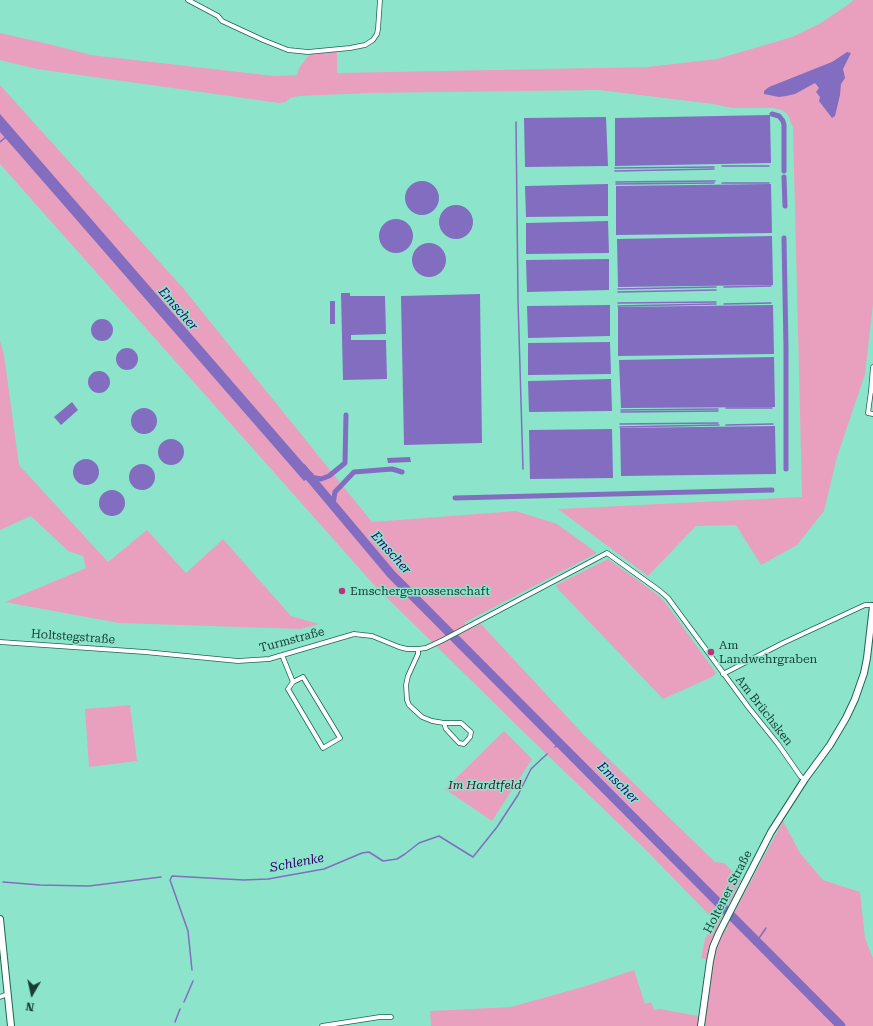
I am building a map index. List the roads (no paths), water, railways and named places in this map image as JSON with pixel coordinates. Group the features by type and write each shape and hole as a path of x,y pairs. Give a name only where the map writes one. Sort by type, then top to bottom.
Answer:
{"main road":[{"name":"Holtener Straße","path":"701,1026 713,947 771,832 805,779 833,740 855,699 864,673 867,658 873,606"},
{"path":"0,919 11,1026"}],"street":[{"path":"188,0 218,16 222,21 288,50 308,52 350,48 365,45 373,40 377,34 380,0"},
{"path":"873,367 872,391 868,413 873,414"},
{"name":"Am Brüchsken","path":"418,650 443,640 607,553 668,598 749,708 801,776 805,779"},
{"path":"724,674 783,643 865,604 873,606"},
{"name":"Turmstraße","path":"144,652 238,661 269,659 354,634 372,636 399,647 418,650"},
{"name":"Holtstegstraße","path":"0,642 144,652"},
{"path":"418,650 418,654 408,676 406,685 407,700 418,714 432,721 444,724 461,723 471,732 470,737 464,744 459,743 446,729 444,724"},
{"path":"282,655 293,682"},
{"path":"303,677 340,738 323,748 288,689 293,682 303,677"},
{"path":"0,997 8,994"},
{"path":"322,1026 380,1017 391,1017"}],"waterway":[{"path":"772,114 779,116 784,125 784,171"},
{"path":"516,122 518,300 523,469"},
{"path":"0,142 6,137"},
{"path":"722,166 769,166"},
{"path":"615,168 714,167"},
{"path":"615,171 714,169"},
{"path":"784,177 785,206"},
{"path":"616,182 715,181"},
{"path":"616,184 714,183"},
{"path":"722,183 769,183"},
{"path":"784,238 786,469"},
{"path":"724,287 771,286"},
{"path":"618,289 716,287"},
{"path":"618,292 716,290"},
{"path":"618,303 716,302"},
{"path":"724,304 771,303"},
{"path":"618,306 716,304"},
{"path":"726,408 772,408"},
{"path":"621,410 718,409"},
{"path":"621,412 718,411"},
{"path":"310,477 321,479 329,476 345,463 346,415"},
{"path":"620,424 718,423"},
{"path":"726,425 773,424"},
{"path":"620,427 719,425"},
{"name":"Emscher","path":"302,468 391,574 841,1026"},
{"path":"333,504 335,492 354,472 392,469 402,472"},
{"path":"455,498 772,490"},
{"name":"Schlenke","path":"555,747 559,743"},
{"name":"Schlenke","path":"192,970 188,931 170,880 172,876 244,880 268,879 324,869 362,853 369,852 383,861 397,859 419,843 439,836 473,857 497,827 518,795 531,769 547,754"},
{"name":"Schlenke","path":"3,882 40,885 89,886 161,877"},
{"path":"757,941 766,928"},
{"path":"184,1002 193,981"},
{"path":"175,1022 180,1009"}],"place":[{"name":"Emschergenossenschaft","path":"342,591"},
{"name":"Am Landwehrgraben","path":"711,652"}],"park label":[{"name":"Im Hardtfeld","path":"485,785"}]}
